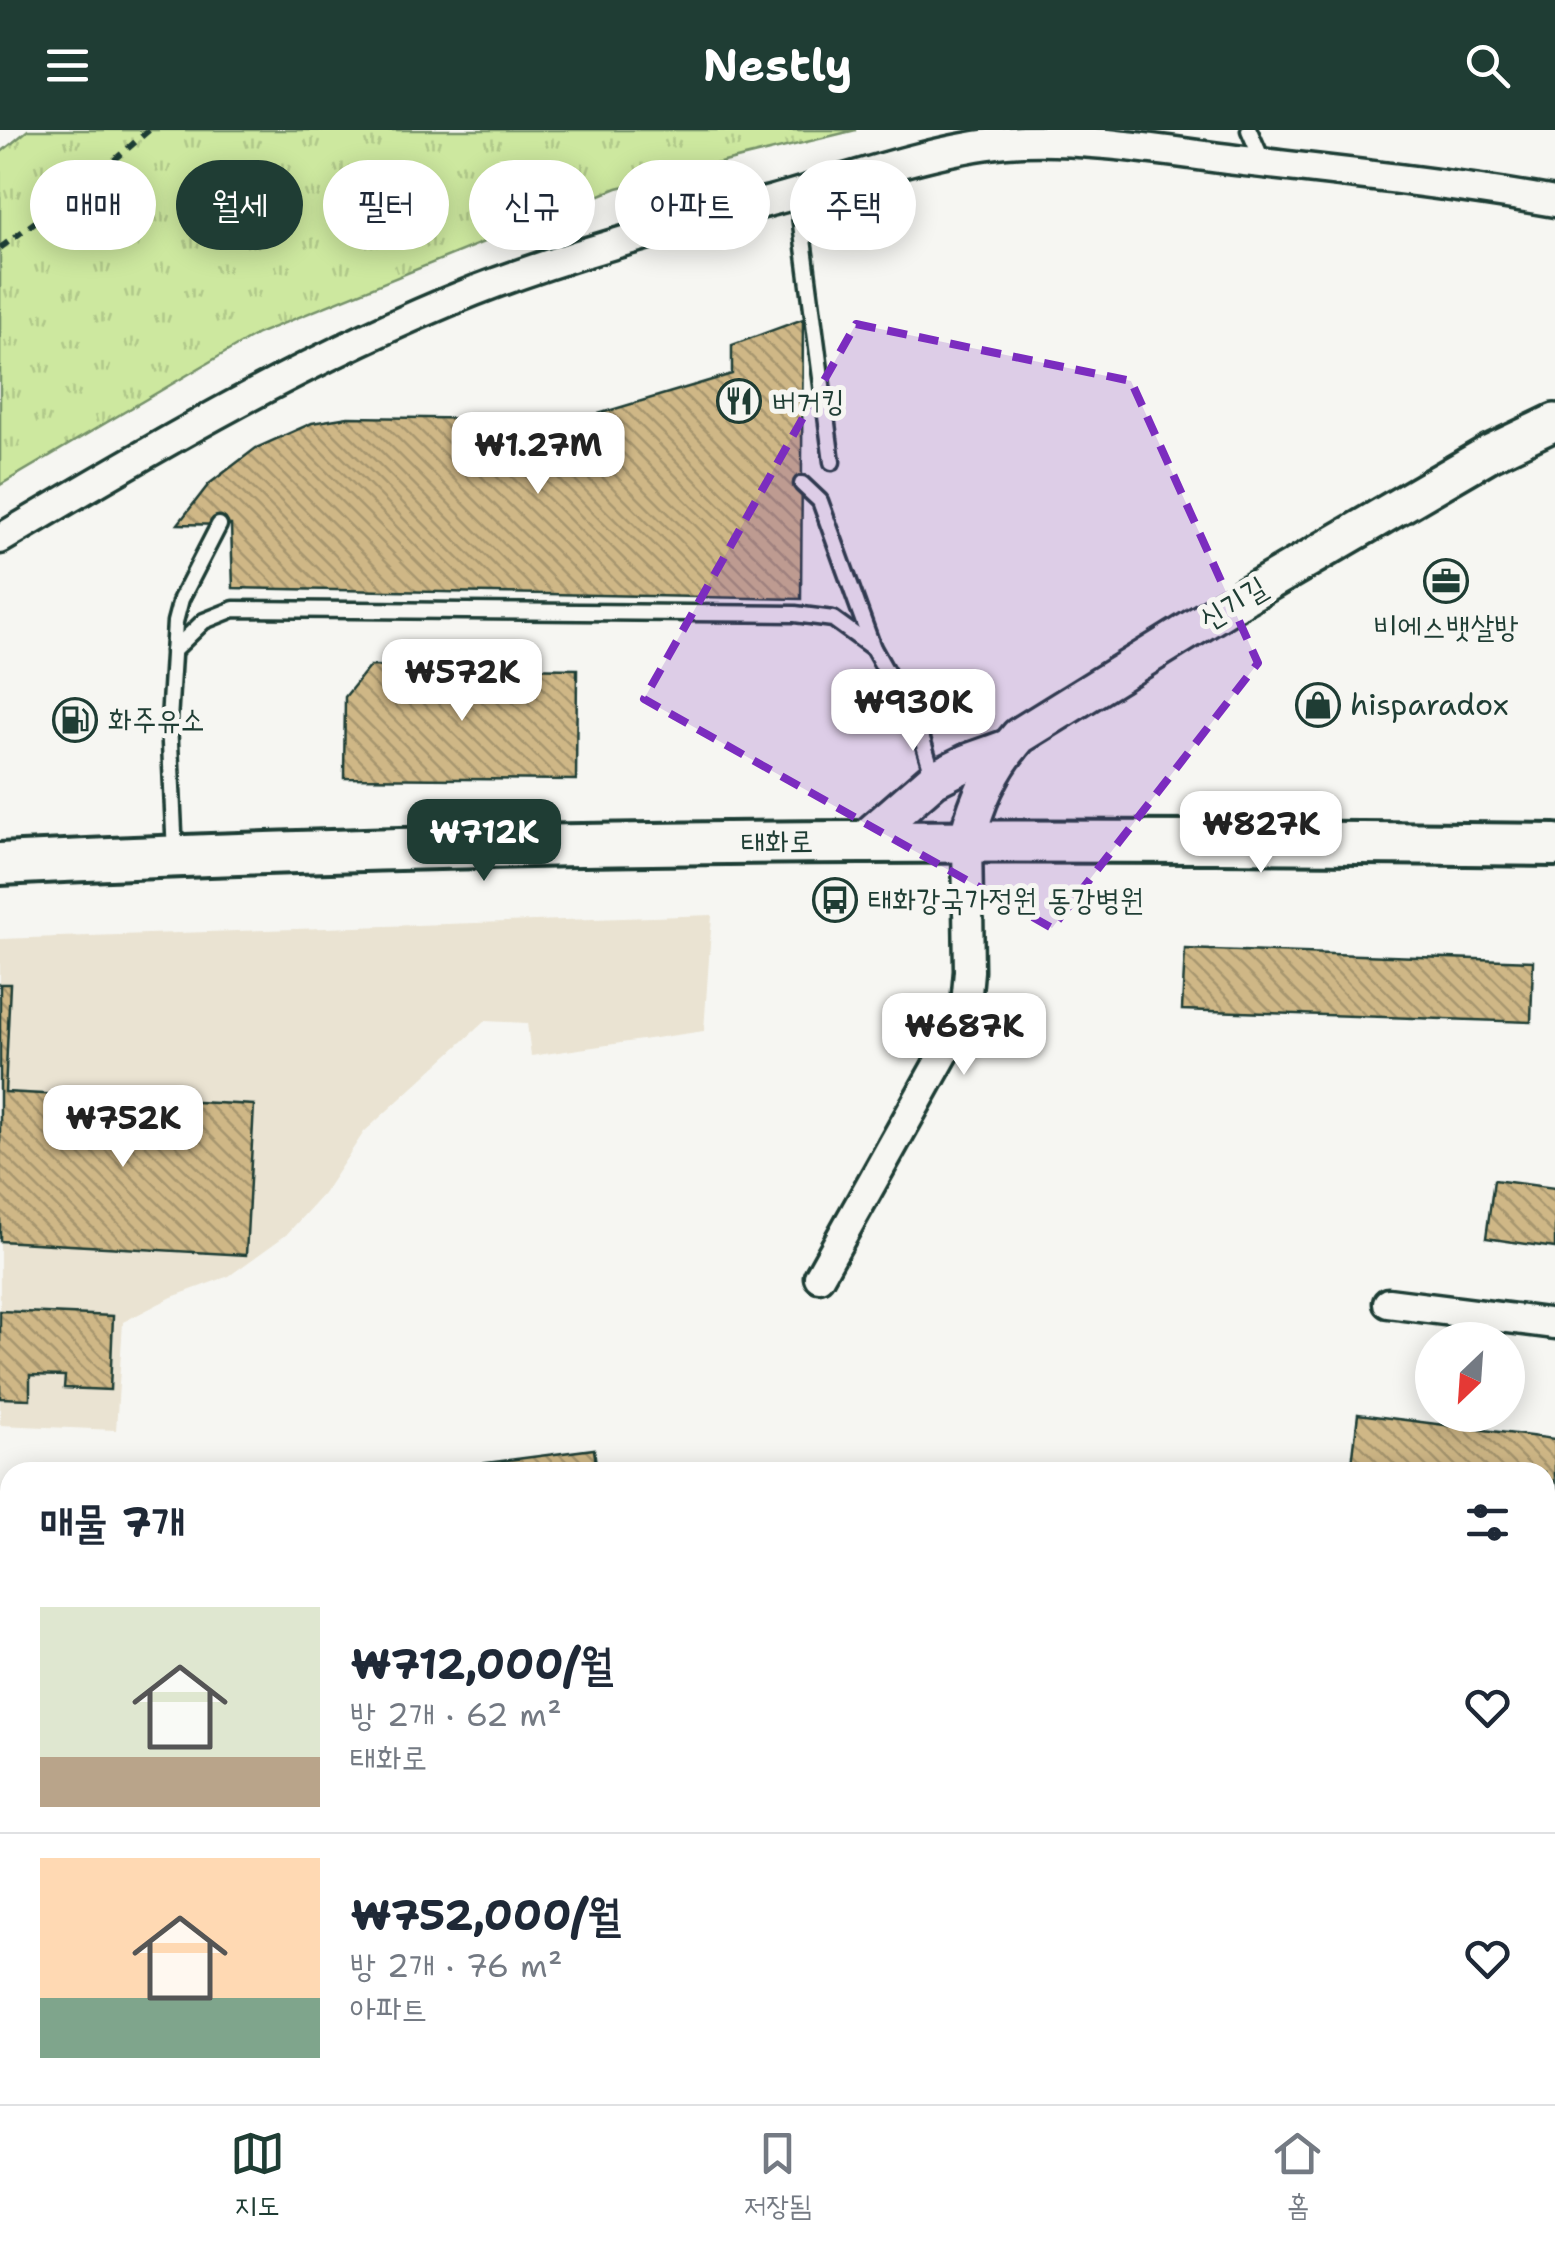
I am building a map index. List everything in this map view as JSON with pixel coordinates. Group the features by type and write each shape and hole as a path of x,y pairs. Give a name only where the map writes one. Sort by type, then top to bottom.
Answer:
{"main road":[{"name":"태화로","path":"0,864 175,855 864,840 1555,845"}],"street":[{"path":"916,161 1017,136 1480,189 1555,202"},
{"path":"0,539 267,384 424,312 604,246 790,195"},
{"name":"신기길","path":"967,841 1000,756 1019,736 1082,694 1490,452 1555,422"},
{"path":"864,840 934,778 1010,746"},
{"path":"819,1277 952,1039 966,1005 967,841"},
{"path":"1388,1302 1555,1324"}],"lane":[{"path":"1249,130 1263,163"},
{"path":"804,250 832,462"},
{"path":"802,484 820,501 873,648 920,732 934,778"},
{"path":"175,855 169,721 173,651 181,598 219,525"},
{"path":"173,651 204,621 234,609 794,614 833,619 873,648"}],"path":[{"path":"0,248 88,183 150,130"}],"highlighted area":[{"path":"856,324 1131,381 1258,663 1052,928 644,699"}],"shaded area":[{"path":"712,915 704,1031 531,1056 527,1023 485,1021 364,1132 323,1194 286,1235 229,1276 172,1297 123,1322 116,1430 0,1425 0,939"}],"green space":[{"path":"28,130 856,130 732,160 615,160 615,189 595,197 595,160 469,160 469,248 257,334 0,485 0,153"}],"building":[{"path":"803,319 801,599 233,588 231,525 178,524 209,484 256,448 312,423 348,417 578,420 732,374 732,345"},
{"path":"370,666 577,669 576,780 344,778 345,697"},
{"path":"1185,949 1533,961 1531,1022 1182,1010"},
{"path":"0,984 10,984 5,1092 254,1105 246,1255 0,1241"},
{"path":"1494,1180 1555,1188 1555,1248 1486,1238"},
{"path":"0,1311 113,1316 110,1390 64,1388 65,1376 30,1375 30,1399 0,1398"},
{"path":"1358,1414 1415,1421 1415,1432 1500,1432 1555,1439 1555,1462 1352,1462"},
{"path":"594,1449 596,1462 493,1462"}],"place":[{"name":"버거킹","path":"739,401"},
{"name":"비에스뱃살방","path":"1446,581"},
{"name":"hisparadox","path":"1318,705"},
{"name":"화주유소","path":"75,720"},
{"name":"태화강국가정원 동강병원","path":"835,900"}]}
